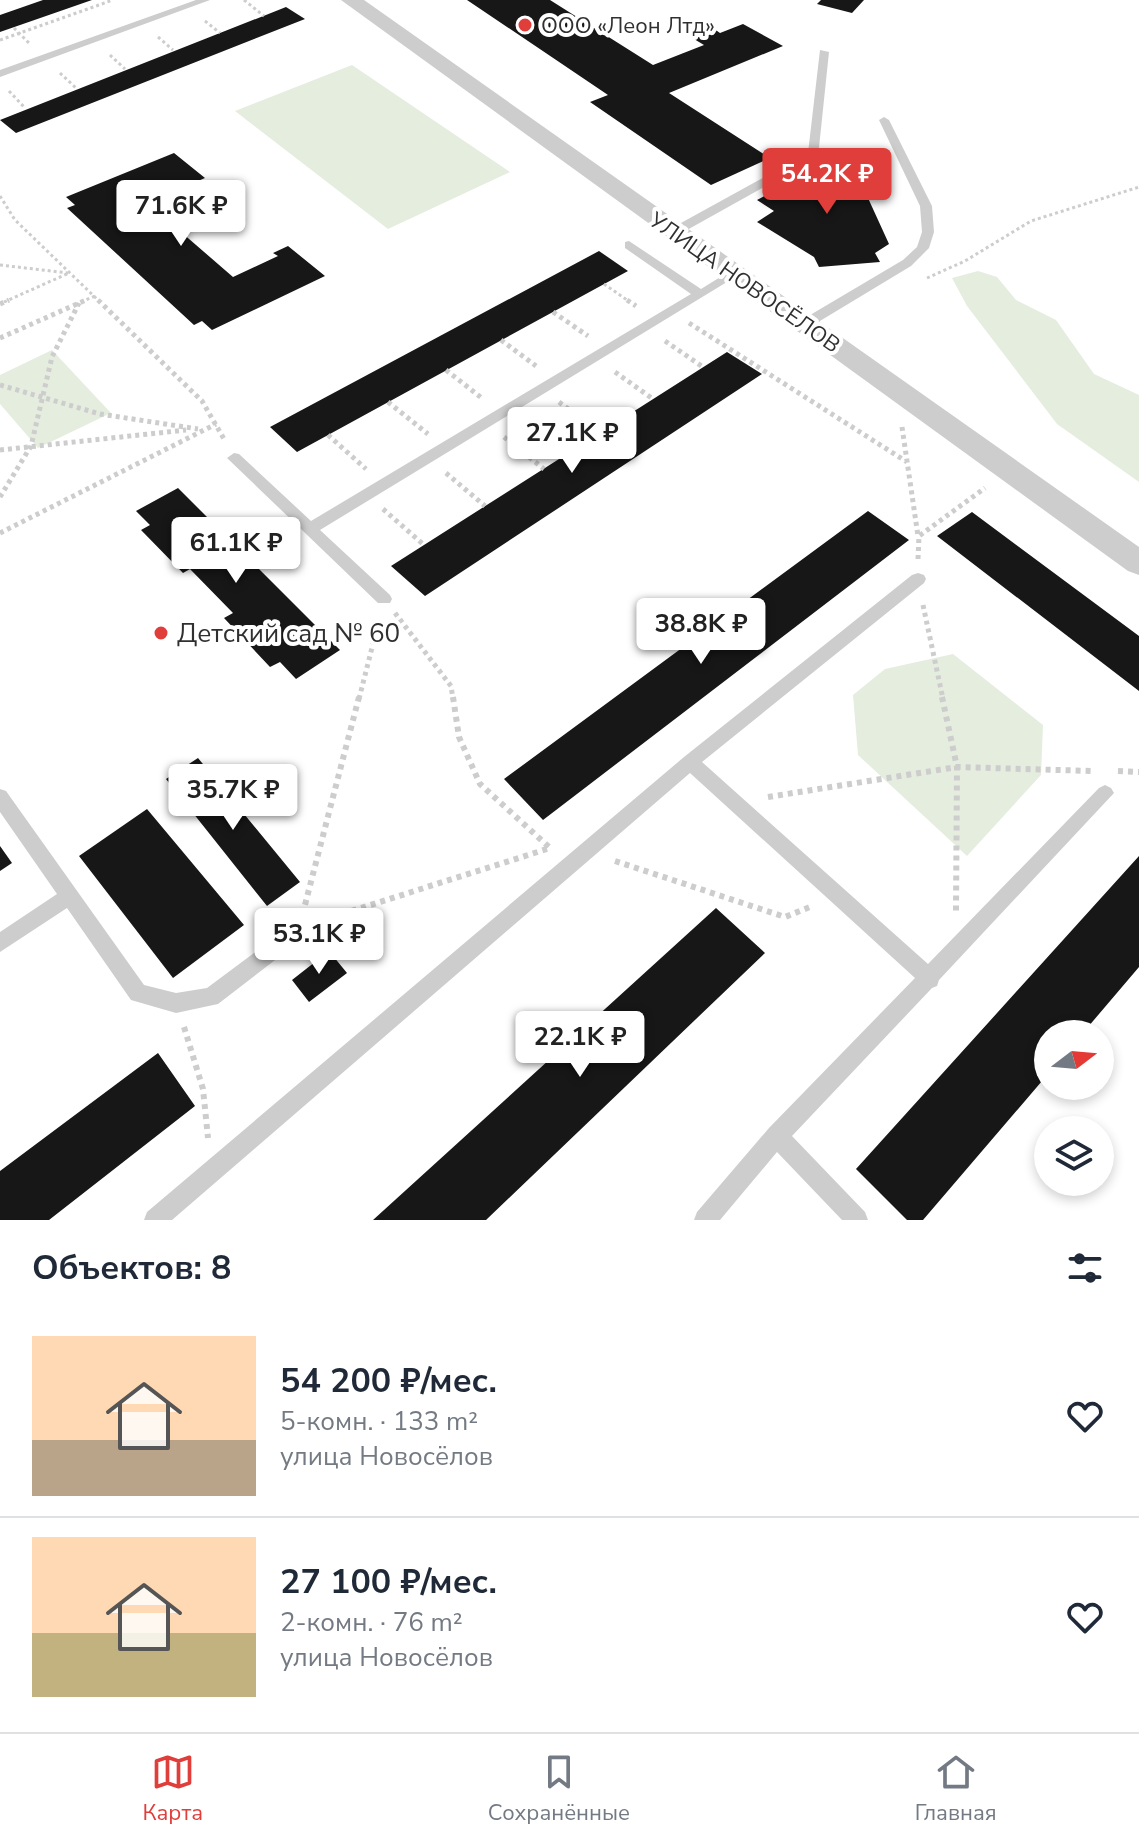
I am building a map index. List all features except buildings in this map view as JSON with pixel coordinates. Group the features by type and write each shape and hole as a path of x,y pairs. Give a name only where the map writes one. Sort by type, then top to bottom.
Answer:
{"street":[{"name":"УЛИЦА НОВОСЁЛОВ","path":"351,0 1139,563"}],"lane":[{"path":"0,74 205,0"},
{"path":"674,232 814,155 824,52"},
{"path":"805,324 888,274 923,248 928,232 926,206 884,120"},
{"path":"629,245 700,294"},
{"path":"309,529 734,274"},
{"path":"234,458 384,599"},
{"path":"155,1220 690,762 918,579"},
{"path":"690,762 930,979"},
{"path":"705,1220 777,1136 1105,793"},
{"path":"0,797 138,993 176,1003 211,997 292,934"},
{"path":"0,943 68,897"},
{"path":"777,1136 857,1220"}],"path":[{"path":"0,40 113,0"},
{"path":"244,0 264,16"},
{"path":"0,82 25,108"},
{"path":"888,274 914,284 965,261 1031,221 1139,187"},
{"path":"0,196 15,220 202,401 234,458"},
{"path":"0,265 69,273"},
{"path":"0,304 69,273"},
{"path":"604,284 703,367"},
{"path":"0,338 95,296"},
{"path":"0,497 31,446 52,357 79,303"},
{"path":"553,312 653,399"},
{"path":"671,312 907,462"},
{"path":"501,340 556,381"},
{"path":"446,370 502,414"},
{"path":"0,385 100,414 192,429"},
{"path":"542,389 600,433"},
{"path":"388,402 445,448"},
{"path":"901,418 919,536 918,579 957,767 955,952"},
{"path":"487,423 544,469"},
{"path":"0,450 216,424"},
{"path":"0,533 202,428"},
{"path":"328,435 385,484"},
{"path":"428,458 485,506"},
{"path":"919,536 991,484"},
{"path":"367,495 424,545"},
{"path":"384,599 451,686 459,737 480,784 550,848"},
{"path":"292,934 384,599"},
{"path":"735,802 957,767 1139,772"},
{"path":"176,1003 203,1089 212,1174"}],"shaded area":[{"path":"352,65 510,172 388,229 235,111"},
{"path":"978,271 997,277 1016,300 1056,320 1094,374 1139,395 1139,482 1057,424 967,306 952,278"},
{"path":"52,350 111,413 38,448 0,404 0,375"},
{"path":"953,654 1043,725 1041,775 967,856 858,755 853,695 885,669"}],"place":[{"name":"ООО «Леон Лтд»","path":"525,25"},
{"name":"Детский сад № 60","path":"161,633"}]}
